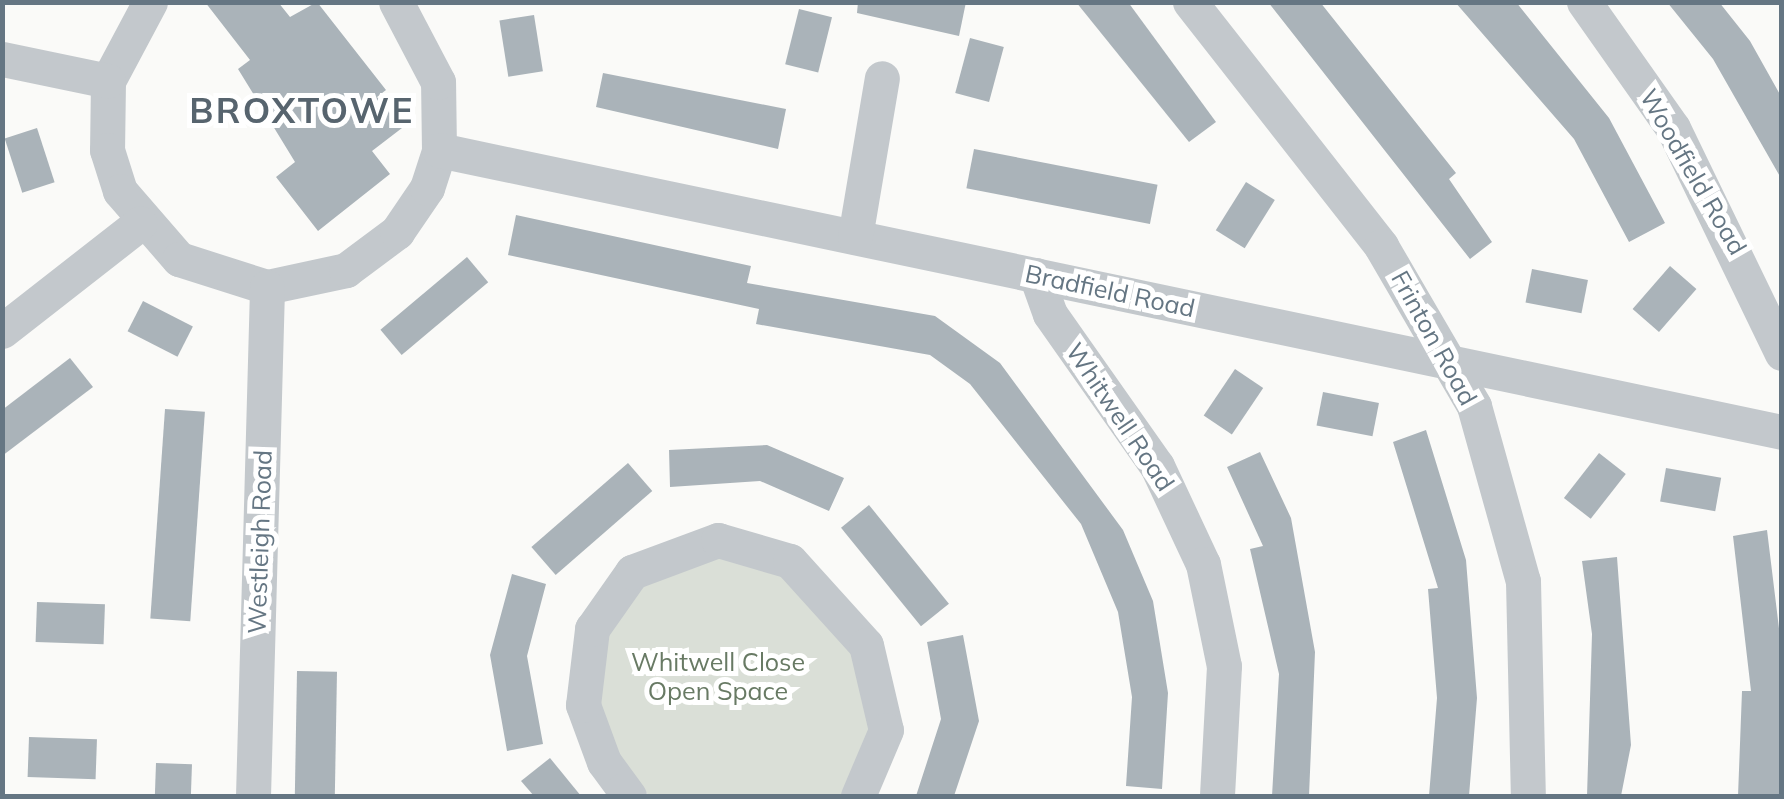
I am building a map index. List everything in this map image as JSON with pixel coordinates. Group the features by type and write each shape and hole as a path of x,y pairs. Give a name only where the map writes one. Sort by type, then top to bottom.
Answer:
{"street":[{"path":"150,2 108,81 107,150 140,222 179,259 267,287 346,270 397,232 438,150 438,82 406,5"},
{"name":"Frinton Road","path":"1190,2 1381,246 1479,422 1523,582 1528,796"},
{"name":"Woodfield Road","path":"1584,2 1673,128 1782,353"},
{"path":"2,59 108,81"},
{"path":"855,238 882,78"},
{"name":"Bradfield Road","path":"438,150 1782,432"},
{"path":"2,331 140,222"},
{"name":"Whitwell Road","path":"1036,275 1050,314 1157,466 1202,564 1224,666 1218,796"},
{"name":"Westleigh Road","path":"253,796 267,287"},
{"path":"629,796 604,762 583,704 592,629 632,572 718,540 790,561 866,645 886,730 858,796"}],"green space":[{"name":"Whitwell Close Open Space","path":"717,556 788,578 855,654 870,733 843,796 649,796 616,756 595,705 606,629 649,574"}],"building":[{"path":"205,2 278,2 290,17 317,2 386,90 377,97 402,128 372,151 390,174 318,231 276,177 295,162 238,69 250,60"},
{"path":"858,2 966,2 959,36 857,13"},
{"path":"1076,2 1128,2 1216,122 1189,142"},
{"path":"1268,2 1320,2 1456,173 1449,179 1492,242 1470,259"},
{"path":"1455,2 1516,2 1609,118 1665,223 1629,242 1574,139"},
{"path":"1667,2 1719,2 1750,41 1782,98 1782,180 1713,59"},
{"path":"799,9 832,17 818,73 785,64"},
{"path":"534,15 543,71 508,77 499,20"},
{"path":"970,38 1004,47 989,102 955,93"},
{"path":"603,73 786,109 778,149 596,107"},
{"path":"37,128 55,182 22,193 5,139"},
{"path":"974,149 1158,185 1150,224 966,188"},
{"path":"1246,182 1275,200 1245,248 1216,230"},
{"path":"516,215 751,266 747,283 935,316 1000,363 1123,530 1153,601 1168,693 1162,789 1126,786 1132,697 1118,612 1081,524 970,384 930,355 756,324 759,309 508,255"},
{"path":"467,257 488,282 402,355 380,330"},
{"path":"1670,266 1696,289 1659,332 1633,309"},
{"path":"1532,269 1588,280 1581,313 1526,302"},
{"path":"143,301 193,326 177,357 128,331"},
{"path":"70,358 93,387 2,456 2,410"},
{"path":"1235,369 1263,388 1232,434 1204,415"},
{"path":"1323,392 1379,403 1372,436 1317,425"},
{"path":"165,409 205,412 190,621 150,618"},
{"path":"1426,430 1466,560 1477,698 1469,796 1429,796 1437,698 1428,589 1438,588 1393,442"},
{"path":"767,445 844,478 829,511 760,481 670,487 669,450"},
{"path":"1260,452 1291,518 1315,652 1309,796 1272,796 1279,674 1250,549 1263,546 1227,467"},
{"path":"1599,453 1626,474 1591,519 1564,498"},
{"path":"628,463 652,491 556,575 531,547"},
{"path":"1666,468 1721,478 1715,511 1660,501"},
{"path":"869,505 949,604 921,626 841,528"},
{"path":"1767,530 1782,653 1779,796 1738,796 1742,691 1751,691 1733,536"},
{"path":"1617,557 1631,745 1621,796 1587,796 1592,634 1582,561"},
{"path":"512,574 546,584 527,656 543,744 507,751 490,655"},
{"path":"37,602 105,604 104,644 36,642"},
{"path":"963,635 979,721 954,796 916,796 941,719 927,642"},
{"path":"297,671 337,672 335,796 295,796"},
{"path":"29,737 97,739 96,779 28,777"},
{"path":"550,758 581,796 534,796 521,781"},
{"path":"156,763 192,764 191,796 155,796"}],"district":[{"name":"BROXTOWE","path":"302,110"}]}
